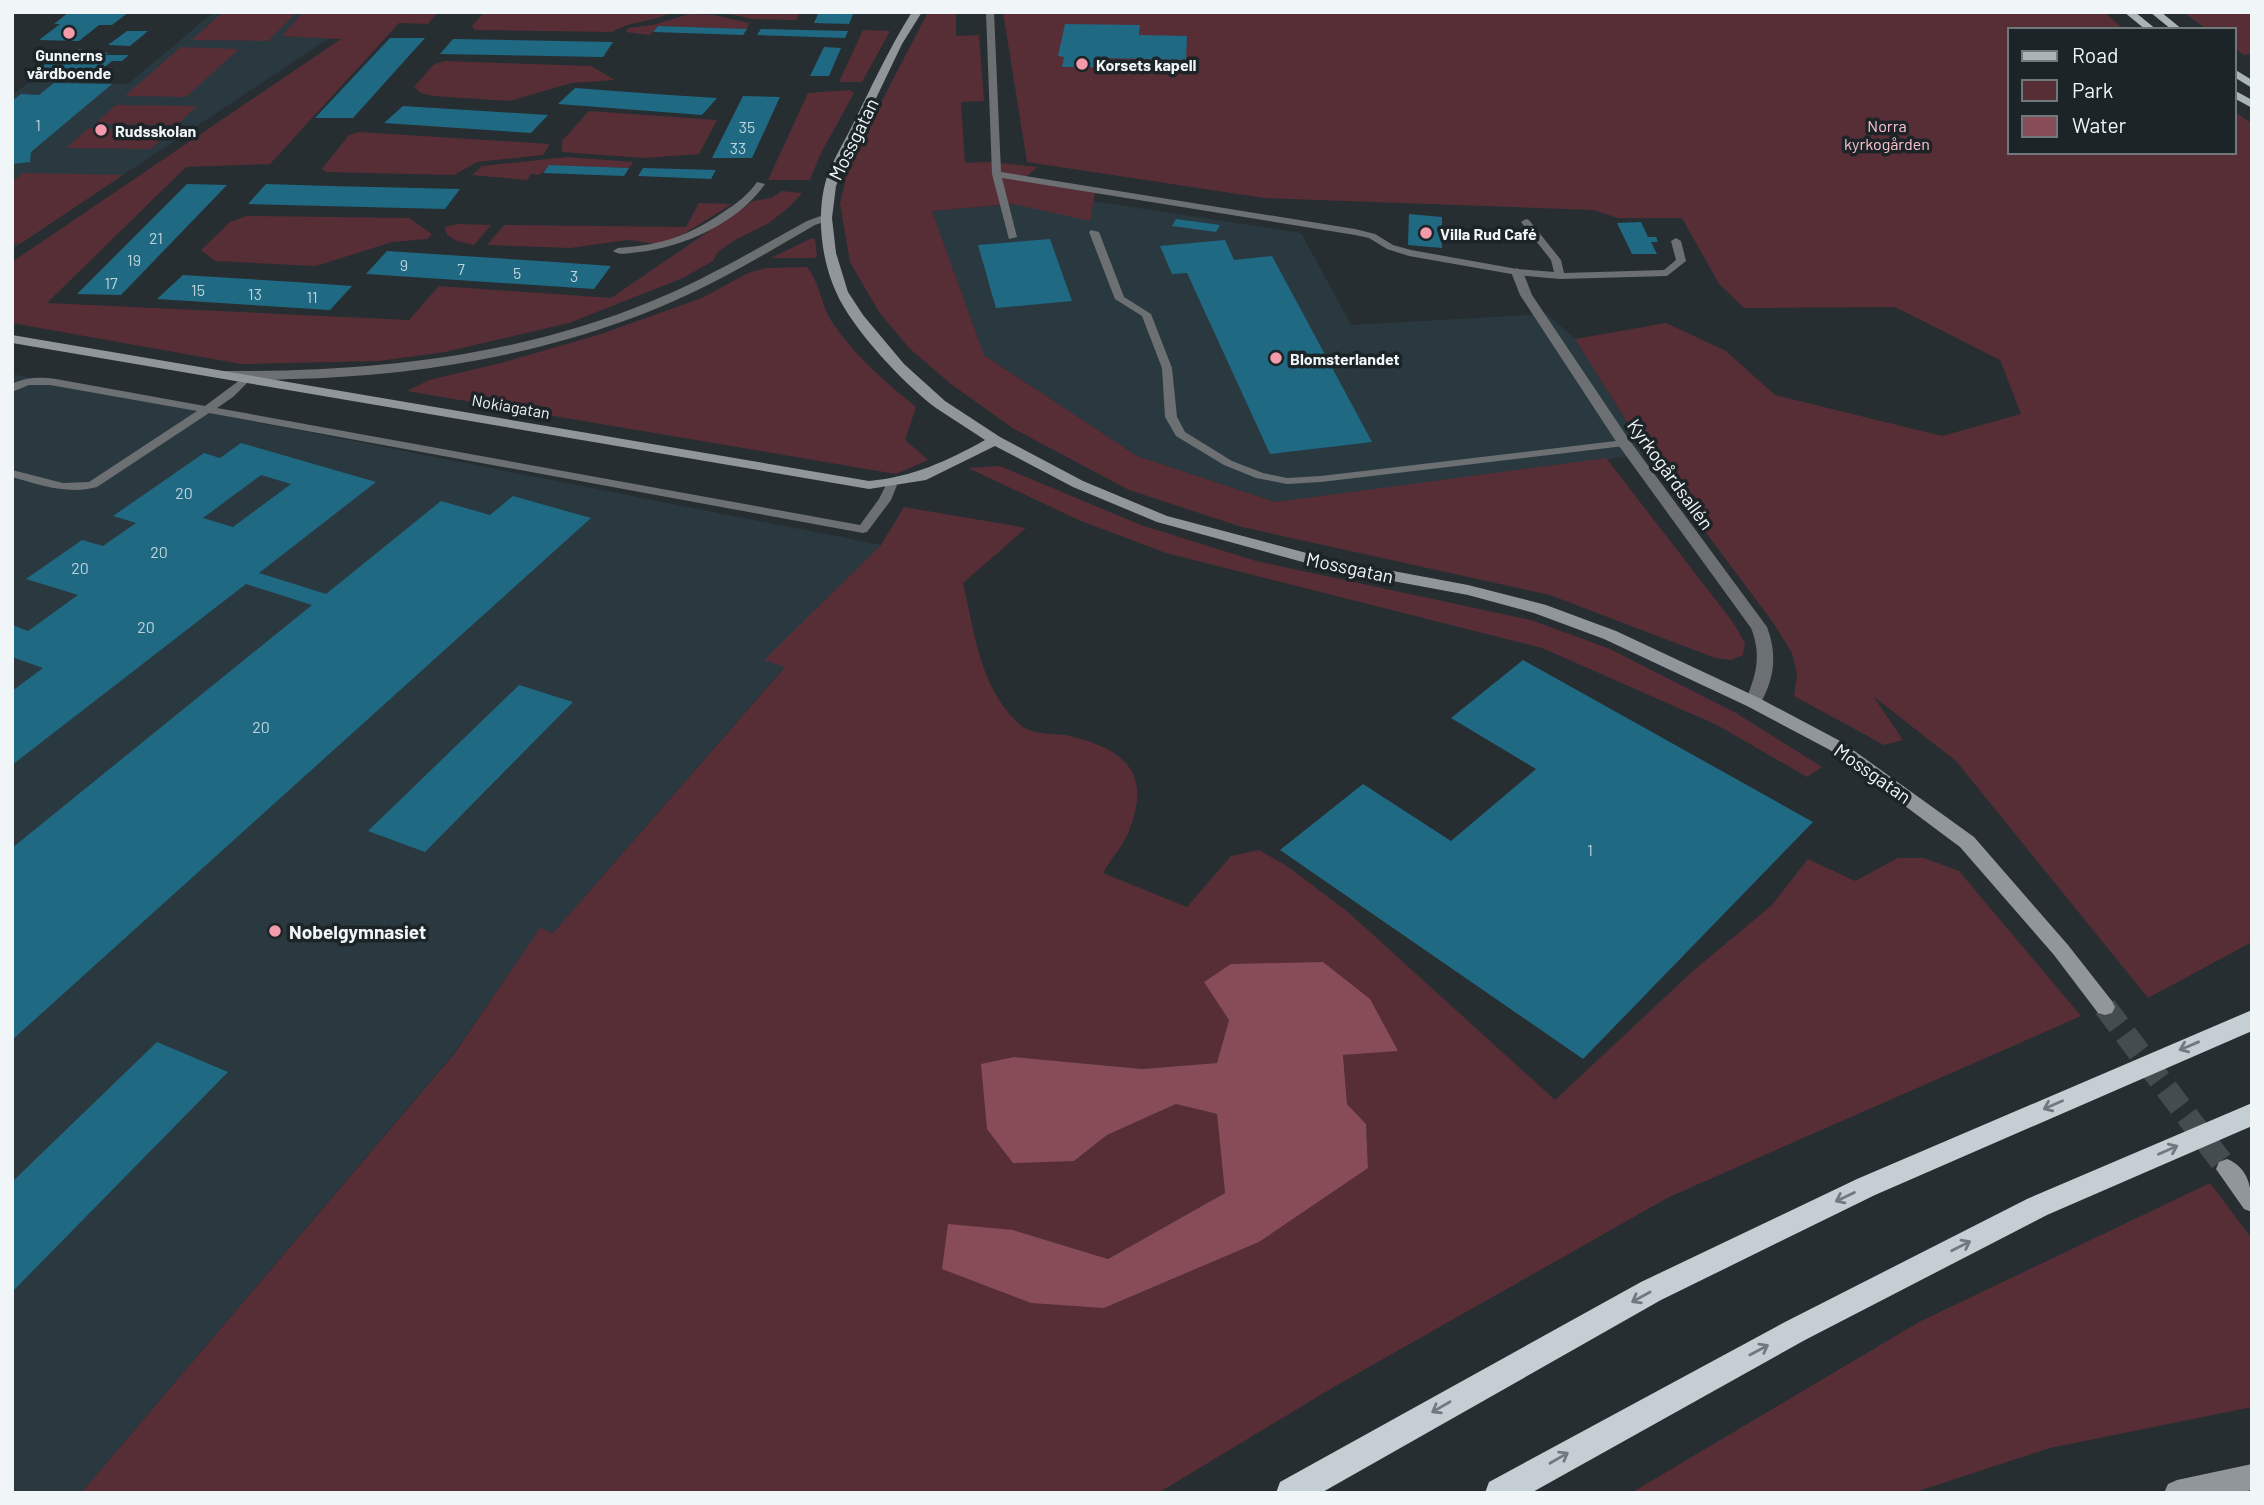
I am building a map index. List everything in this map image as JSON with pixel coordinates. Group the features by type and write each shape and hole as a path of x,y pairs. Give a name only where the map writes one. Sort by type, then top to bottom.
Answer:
{"highway":[{"path":"1291,1493 1651,1291 1866,1187 2252,1020"},
{"path":"1500,1493 1783,1338 2025,1213 2252,1114"}],"main road":[{"path":"2129,12 2149,28"},
{"path":"2155,12 2175,28"},
{"path":"2236,73 2252,85"},
{"path":"2236,94 2252,105"}],"street":[{"name":"Mossgatan","path":"918,12 897,44 840,161 830,186 826,218 834,270 842,292 858,317 899,368 940,404 995,440 1078,484 1162,519 1328,564 1468,590 1540,609 1611,635 1753,702 1836,747 1967,842 2061,950 2105,1007"},
{"path":"214,374 348,374 441,364 498,353 595,326 684,292 811,223 826,218"},
{"name":"Kyrkogårdsallén","path":"1517,272 1526,295 1624,443 1759,627 1767,646 1768,664 1753,702"},
{"name":"Nokiagatan","path":"12,338 843,482 891,485 912,481 938,472 995,440"},
{"path":"2227,1169 2252,1202"},
{"path":"2177,1493 2252,1477"}],"lane":[{"path":"990,12 996,174 1012,237"},
{"path":"996,174 1355,232 1372,236 1390,247 1409,253 1517,272 1560,276 1667,273 1681,261 1676,241"},
{"path":"618,251 674,245 701,233 743,203 760,184"},
{"path":"1526,222 1556,260 1560,276"},
{"path":"1094,232 1120,299 1146,314 1167,368 1171,416 1180,434 1203,450 1239,468 1260,476 1287,481 1321,479 1624,443"},
{"path":"12,389 35,380 56,382 863,529 886,500 891,485"},
{"path":"12,474 67,488 81,489 93,485 229,395 244,380"}],"shaded area":[{"name":"Rudsskolan","path":"214,12 303,12 282,36 329,38 12,249 12,95 31,81 128,84"},
{"path":"1079,199 1301,233 1351,325 1547,314 1575,339 1647,454 1275,502 1137,456 984,355 932,211"},
{"name":"Nobelgymnasiet","path":"12,374 881,545 765,660 785,666 553,933 540,929 454,1053 81,1493 12,1493"}],"green space":[{"path":"223,12 297,12 268,41 192,40"},
{"path":"303,12 438,12 428,24 399,23 270,164 186,167 47,303 409,320 439,286 611,298 753,201 771,198 782,191 802,193 769,223 735,240 718,252 713,261 683,278 569,323 445,352 379,361 241,364 12,323 12,262 341,39 282,36"},
{"path":"484,12 672,12 612,32 475,30 472,26"},
{"path":"800,12 796,20 752,19 725,13"},
{"path":"928,12 956,12 956,36 979,35 984,101 961,102 965,163 989,162 1038,167 1022,180 1095,193 1090,221 1013,204 932,211 984,355 1137,456 1275,502 1606,458 1732,621 1745,643 1743,655 1731,660 1715,658 1550,595 1242,527 1129,490 1014,429 951,384 909,348 879,312 850,262 840,204 849,164"},
{"name":"Norra kyrkogården","path":"1003,12 2104,12 2123,28 2008,28 2008,154 2236,154 2236,112 2252,124 2252,942 2148,998 1956,761 1873,696 1903,740 1884,745 1794,696 1797,674 1792,653 1772,621 1647,454 1575,339 1666,323 1726,351 1775,395 1942,436 2021,414 2000,360 1895,307 1744,308 1719,284 1682,218 1618,218 1593,210 1264,198 1027,162"},
{"path":"2183,12 2252,12 2252,54 2244,55 2236,49 2236,28 2205,28"},
{"path":"689,14 714,15 749,23 747,29 658,26 650,35 626,32 628,28 653,25"},
{"path":"863,30 890,31 862,82 839,82"},
{"path":"181,47 239,49 186,97 125,96"},
{"path":"444,61 591,66 615,80 571,83 510,101 433,96 421,93 414,87 433,65"},
{"path":"850,90 854,93 820,155 810,180 768,180 808,93"},
{"path":"116,105 197,106 177,125 95,124"},
{"path":"589,111 717,120 699,154 644,158 562,152 562,141"},
{"path":"89,128 172,129 151,149 66,148"},
{"path":"359,132 550,144 543,155 477,162 454,175 326,172 322,169 349,135"},
{"path":"568,157 633,162 629,168 550,165 539,175 531,174 527,180 472,175 482,166"},
{"path":"23,173 123,175 20,244 12,243 12,182"},
{"path":"699,203 732,204 674,240 658,244 627,240 570,248 487,245 504,225 686,227"},
{"path":"247,216 409,218 432,234 427,239 392,242 316,266 215,261 201,250 230,222"},
{"path":"458,224 491,225 474,245 457,241 447,235 445,227"},
{"path":"812,238 815,239 817,256 814,258 771,258"},
{"path":"807,267 815,280 828,315 850,346 916,407 905,440 928,460 896,474 407,391 429,380 501,363 601,334 702,298 748,273 766,268"},
{"path":"1000,466 1141,525 1256,561 1531,620 1610,649 1736,713 1822,767 1807,777 1717,725 1542,648 1166,553 1081,521 968,468"},
{"path":"904,507 1026,528 963,583 971,622 988,680 997,697 1023,727 1089,741 1106,748 1129,767 1135,780 1137,795 1135,812 1128,833 1103,873 1187,907 1231,856 1259,850 1287,866 1348,912 1555,1100 1694,970 1772,905 1808,859 1855,881 1898,858 1924,858 1959,871 2081,1016 1669,1197 1332,1388 1158,1493 81,1493 454,1054 540,928 553,933 785,667 764,660 881,545","holes":["1229,1020 1398,1051 1343,1055 1347,1104 1366,1124 1368,1167 1259,1242 1104,1308 1013,1230 1108,1259 1225,1193 1217,1114 1176,1104 1107,1135 1074,1161 1014,1057 1142,1069 1217,1063"]},
{"path":"2210,1183 2252,1239 2252,1407 2050,1448 1912,1493 1631,1493 1919,1322"}],"water":[{"path":"1323,962 1370,999 1398,1051 1343,1055 1347,1104 1366,1124 1368,1168 1259,1242 1104,1308 1031,1303 942,1269 948,1224 1013,1230 1108,1259 1225,1193 1217,1114 1176,1104 1107,1135 1074,1161 1013,1163 987,1129 981,1064 1014,1057 1142,1069 1217,1063 1229,1020 1204,982 1231,964"}],"building":[{"name":"Gunnerns vårdboende","path":"69,12 129,12 112,25 99,25 79,41 39,40 60,24 54,24"},
{"path":"819,12 854,12 849,24 814,23"},
{"path":"1065,24 1140,25 1139,35 1187,36 1186,60 1102,58 1101,67 1062,67 1064,57 1058,56"},
{"path":"658,26 747,29 743,35 653,32"},
{"path":"761,29 848,31 845,38 757,35"},
{"path":"127,31 148,31 130,46 108,45"},
{"path":"390,38 425,38 353,118 315,118"},
{"path":"453,39 613,42 603,57 440,54"},
{"path":"824,47 841,48 829,76 810,76"},
{"path":"79,49 108,53 105,55 129,55 122,61 112,61 95,75 33,74 51,60 44,60 52,54 74,54"},
{"path":"54,83 112,84 31,152 30,162 12,164 12,149 15,146 12,146 12,101 21,94 39,95"},
{"path":"575,88 717,98 702,115 558,104"},
{"path":"743,96 780,97 752,158 712,158"},
{"path":"403,106 548,115 531,133 384,123"},
{"path":"549,165 629,168 624,176 543,173"},
{"path":"643,168 716,170 711,179 638,176"},
{"path":"187,184 227,185 121,295 77,294"},
{"path":"266,184 460,189 445,209 248,204"},
{"path":"1409,214 1442,217 1442,248 1408,245"},
{"path":"1176,219 1220,225 1216,232 1172,226"},
{"path":"1641,222 1648,237 1656,237 1658,242 1651,242 1657,254 1632,254 1617,223"},
{"path":"1050,239 1072,301 996,308 978,245"},
{"name":"Blomsterlandet","path":"1225,240 1234,260 1272,256 1372,442 1270,454 1187,273 1172,274 1160,246"},
{"path":"387,251 611,266 594,289 366,274"},
{"path":"183,275 352,286 330,310 157,299"},
{"path":"241,443 376,482 259,573 326,594 441,501 490,515 513,496 591,518 12,1040 12,848 312,605 246,584 12,765 12,691 43,668 12,657 12,625 28,631 78,595 26,579 82,540 103,546 136,523 113,516 204,453 220,458","holes":["261,475 291,484 233,527 203,518"]},
{"path":"1523,660 1813,822 1583,1059 1280,850 1363,784 1451,841 1536,769 1451,718"},
{"path":"519,685 573,702 425,852 368,831"},
{"path":"157,1042 228,1072 12,1292 12,1182"}],"tunnel":[{"path":"2105,1007 2227,1169"}],"place":[{"name":"Gunnerns vårdboende","path":"69,33"},
{"name":"Korsets kapell","path":"1082,64"},
{"name":"Rudsskolan","path":"101,130"},
{"name":"Villa Rud Café","path":"1426,233"},
{"name":"Blomsterlandet","path":"1276,358"},
{"name":"Nobelgymnasiet","path":"275,931"}]}
